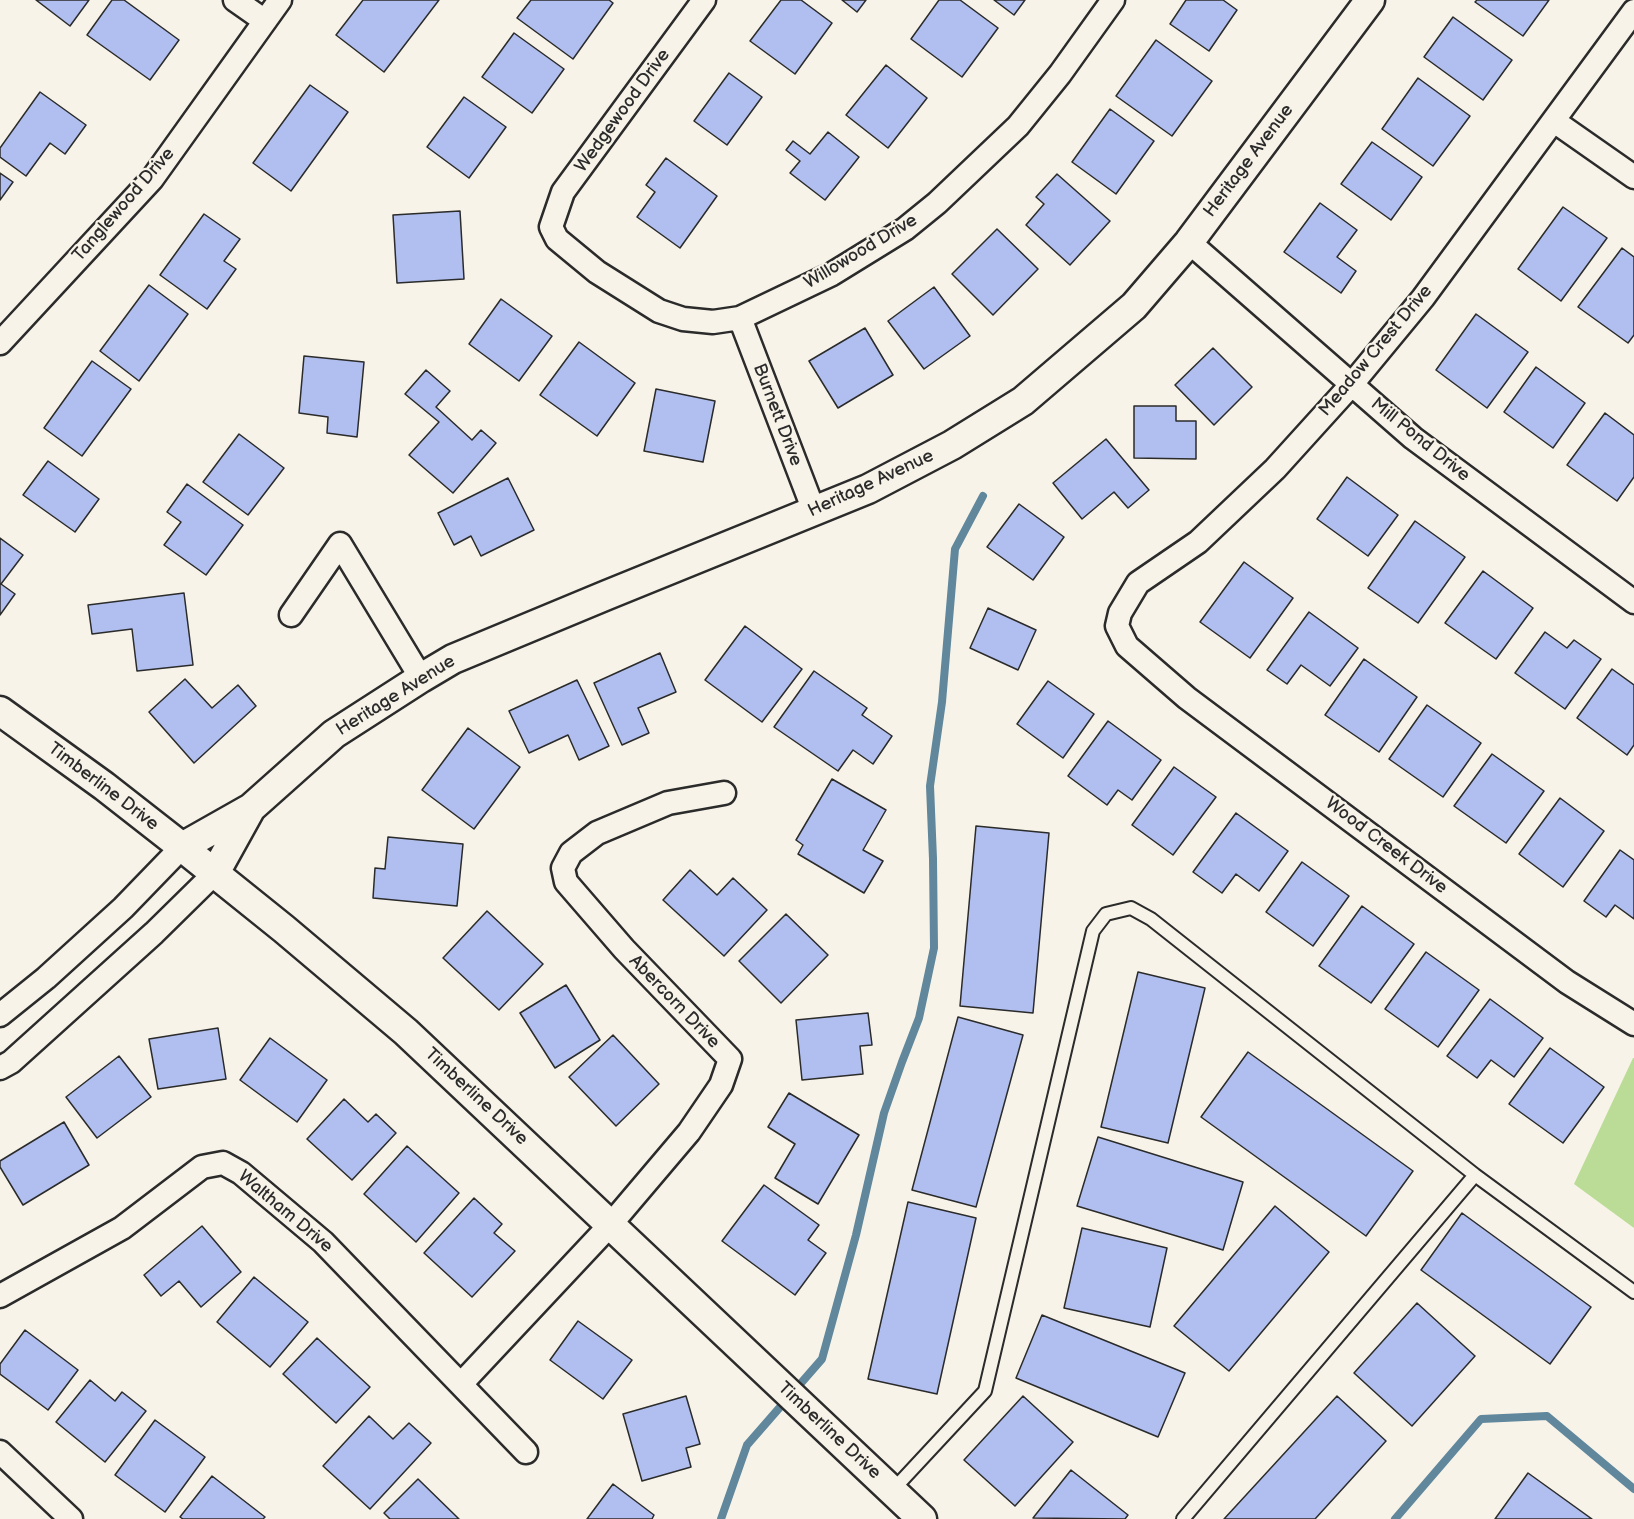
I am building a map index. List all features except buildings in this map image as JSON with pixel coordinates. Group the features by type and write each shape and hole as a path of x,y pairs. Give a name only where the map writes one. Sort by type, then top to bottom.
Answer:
{"street":[{"path":"235,0 265,21"},
{"name":"Tanglewood Drive","path":"0,343 152,179 280,0"},
{"name":"Wedgewood Drive","path":"551,227 562,192 704,0"},
{"name":"Willowood Drive","path":"551,227 557,239 597,272 659,311 683,319 713,322 740,318 832,274 905,229 937,204 1018,126 1060,74 1113,0"},
{"name":"Heritage Avenue","path":"0,1015 46,978 123,908 182,847 251,808 334,734 421,678 453,659 868,489 952,445 1023,401 1134,306 1189,242 1370,0"},
{"name":"Meadow Crest Drive","path":"1144,661 1127,646 1117,626 1120,613 1138,583 1198,542 1275,469 1352,384 1423,298 1634,11"},
{"path":"1554,121 1634,177"},
{"name":"Mill Pond Drive","path":"1189,242 1413,438 1634,602"},
{"name":"Burnett Drive","path":"740,318 814,511"},
{"path":"291,615 340,544 421,678"},
{"name":"Wood Creek Drive","path":"1144,661 1187,698 1557,975 1634,1024"},
{"name":"Timberline Drive","path":"0,711 104,786 215,873 406,1032 922,1519"},
{"name":"Abercorn Drive","path":"461,1384 611,1224 689,1132 721,1085 730,1059 624,949 566,882 563,868 571,853 597,833 668,803 724,793"},
{"name":"Heritage Avenue","path":"0,1068 11,1062 154,933 215,873 251,808"},
{"name":"Waltham Drive","path":"0,1296 122,1228 202,1167 223,1163 241,1173 323,1242 526,1452"},
{"path":"0,1452 71,1519"}],"lane":[{"path":"892,1491 985,1391 1093,931 1106,914 1131,908 1151,919 1475,1175 1634,1292"},
{"path":"1183,1519 1475,1175"}],"green space":[{"path":"1634,1058 1634,1228 1574,1184"}],"waterway":[{"path":"721,1519 747,1445 822,1359 856,1235 884,1113 919,1018 934,948 930,786 942,702 955,549 983,496"},
{"path":"1395,1519 1481,1419 1547,1416 1634,1489"}]}
